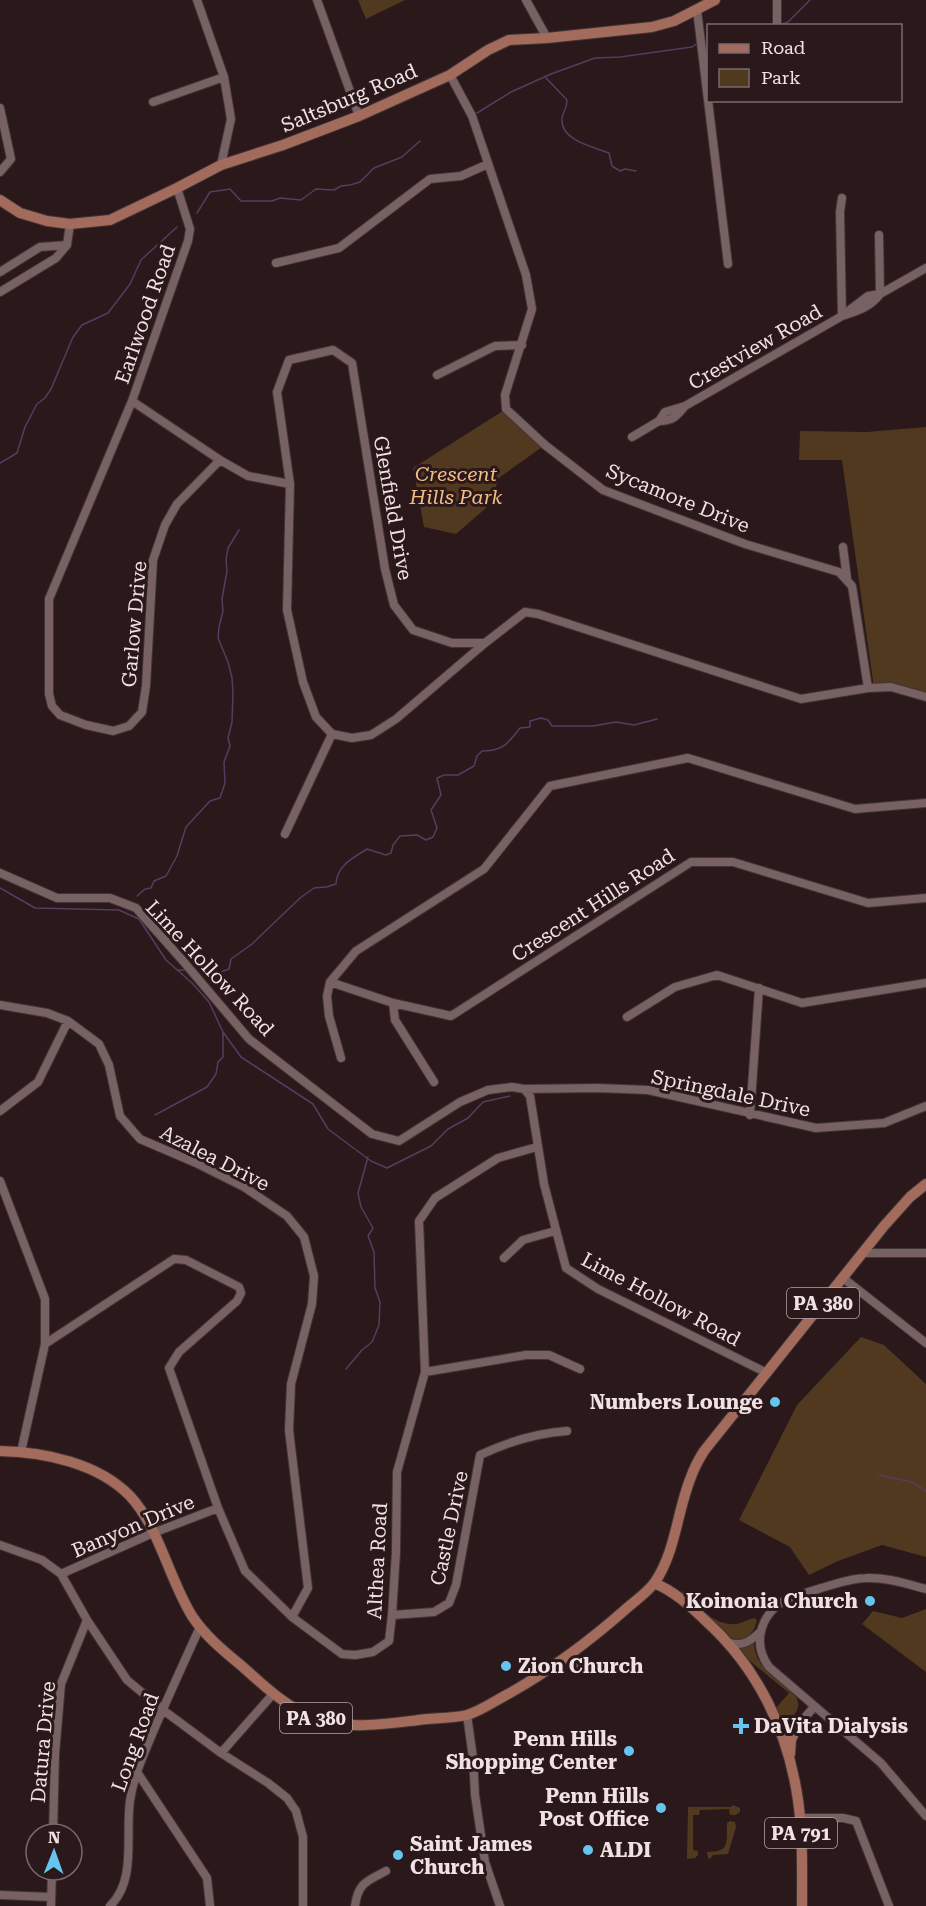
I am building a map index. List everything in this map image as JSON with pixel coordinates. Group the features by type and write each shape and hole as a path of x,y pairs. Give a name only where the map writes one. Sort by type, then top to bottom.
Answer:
{"main road":[{"name":"Saltsburg Road","path":"0,200 20,213 47,221 70,224 110,220 221,165 283,145 359,116 450,75 509,40 652,27 674,21 715,0"},
{"name":"PA 380","path":"0,1451 21,1452 57,1459 91,1470 130,1496 144,1514 180,1593 200,1627 227,1654 292,1708 339,1724 367,1725 467,1715 519,1688 570,1655 615,1619 654,1583 664,1566 696,1464 897,1210 926,1184"},
{"name":"PA 791","path":"654,1583 667,1588 680,1598 729,1643 775,1715 790,1760 800,1818 802,1906"},
{"name":"PA 791","path":"654,1583 704,1627 734,1659 779,1730"},
{"path":"790,1760 790,1744 798,1724"}],"street":[{"path":"197,0 224,77 231,119 221,165"},
{"path":"316,0 359,116"},
{"path":"526,0 547,38"},
{"path":"777,0 777,24"},
{"path":"697,10 707,92"},
{"name":"Sycamore Drive","path":"450,75 472,116 526,274 532,309 506,395 506,409 545,445 603,490 745,544 839,572 848,580"},
{"path":"153,102 224,77"},
{"path":"708,102 728,264"},
{"path":"0,108 11,159 0,172"},
{"path":"276,263 339,248 430,180 461,176 488,164"},
{"name":"Earlwood Road","path":"177,188 190,228 190,235 132,401 248,476 290,484"},
{"path":"842,198 840,212 842,316"},
{"path":"0,292 56,258 67,245 70,224"},
{"path":"879,236 880,294"},
{"path":"0,272 40,247 67,245"},
{"name":"Crestview Road","path":"632,436 659,421 670,421 677,417 685,406 842,316 860,300 880,294 926,268"},
{"path":"437,375 495,346 522,345"},
{"name":"Glenfield Drive","path":"290,484 277,393 289,360 333,350 352,363 385,569 394,605 413,630 452,644 485,643"},
{"name":"Garlow Drive","path":"132,401 49,599 49,694 52,706 60,715 86,725 113,731 129,726 142,712 146,686 153,560 165,525 177,504 220,460"},
{"path":"290,484 287,610 303,682 316,717 332,734 352,738 371,735 396,719 525,612 538,614 801,699 868,688 891,687 926,696"},
{"path":"843,547 848,580 852,586 868,688"},
{"path":"285,834 332,734"},
{"path":"341,1058 329,1016 327,996 330,982 356,951 484,869 550,786 688,758 855,809 926,803"},
{"name":"Crescent Hills Road","path":"330,982 393,1004 451,1016 691,862 733,862 868,903 926,898"},
{"name":"Lime Hollow Road","path":"0,873 57,898 110,898 136,908 249,1040 372,1134 399,1141 460,1102 488,1090 512,1087 524,1089 530,1096 537,1147 555,1231 566,1268 598,1289 767,1373"},
{"path":"627,1017 675,987 717,975 802,1003 926,983"},
{"path":"750,1114 759,988"},
{"path":"393,1004 395,1020 434,1082"},
{"name":"Azalea Drive","path":"0,1005 47,1013 68,1021 99,1044 109,1065 120,1116 140,1139 196,1162 244,1187 287,1215 304,1237 314,1275 312,1304 291,1384 289,1430 308,1588 292,1617"},
{"path":"0,1111 38,1082 68,1021"},
{"name":"Springdale Drive","path":"524,1089 648,1090 816,1128 884,1123 926,1106"},
{"name":"Althea Road","path":"45,1344 174,1260 186,1260 239,1287 241,1293 237,1301 179,1352 169,1368 218,1508 245,1571 292,1617 342,1654 355,1655 373,1652 388,1641 393,1615 397,1472 425,1372 419,1221 435,1198 498,1158 537,1147"},
{"path":"0,1181 45,1299 45,1344 21,1452"},
{"path":"504,1258 523,1240 555,1231"},
{"path":"863,1253 926,1253"},
{"path":"843,1278 926,1343"},
{"path":"425,1372 526,1355 549,1354 580,1369"},
{"name":"Castle Drive","path":"393,1615 434,1611 449,1603 456,1585 480,1455 501,1445 550,1432 567,1431"},
{"name":"Banyon Drive","path":"61,1574 153,1533 218,1508"},
{"path":"0,1545 42,1560 61,1574 87,1620 127,1680 162,1710 221,1754 268,1783 287,1798 297,1811 303,1837 303,1906"},
{"path":"926,1589 874,1578 851,1579 790,1598 776,1606 765,1620 760,1632 760,1651 767,1665 881,1763 926,1816"},
{"name":"Datura Drive","path":"53,1822 55,1754 61,1684 87,1620"},
{"name":"Long Road","path":"110,1906 124,1887 130,1801 137,1772 200,1627"},
{"path":"729,1643 742,1645 748,1643 760,1632"},
{"path":"570,1655 578,1667"},
{"path":"221,1754 273,1694"},
{"path":"779,1730 812,1705"},
{"path":"779,1730 798,1724 812,1705"},
{"path":"467,1715 485,1862 500,1906"},
{"path":"137,1772 207,1878 210,1906"},
{"path":"800,1818 843,1818 856,1821 889,1906"},
{"path":"356,1906 360,1886 386,1871"},
{"path":"0,1895 51,1902 52,1882"}],"green space":[{"path":"358,0 405,0 366,19"},
{"name":"Crescent Hills Park","path":"506,409 545,445 500,477 486,508 456,534 424,527 413,468"},
{"path":"926,427 926,697 874,688 842,460 799,460 800,431 867,432"},
{"path":"861,1337 884,1345 926,1384 926,1557 882,1545 838,1561 809,1575 790,1547 739,1520 797,1405"},
{"path":"684,1591 707,1614 720,1622 736,1624 755,1618 757,1621 753,1631 747,1637 739,1640 728,1637 681,1593"},
{"path":"926,1609 926,1672 862,1624 873,1611 902,1618"},
{"path":"754,1642 756,1654 767,1671 795,1695 798,1705 791,1717 781,1717 775,1709 789,1693 750,1661 748,1663 738,1649 738,1647"},
{"path":"733,1805 740,1808 740,1812 736,1815 730,1815 729,1809 700,1810 699,1815 693,1815 693,1850 698,1851 698,1855 687,1859 688,1807 731,1807"},
{"path":"735,1822 736,1827 728,1854 713,1855 710,1859 708,1858 707,1852 715,1852 726,1845 727,1823"}],"waterway":[{"path":"782,24 788,22 810,0"},
{"path":"477,113 511,92 595,58 620,57 692,47 698,43"},
{"path":"546,78 567,100 562,118 566,132 579,142 609,153 612,166 620,171 625,169 636,171"},
{"path":"197,213 210,192 230,189 241,201 272,201 280,198 301,200 316,189 334,190 360,182 374,168 402,157 420,141"},
{"path":"0,463 17,453 25,427 37,404 51,389 73,337 82,325 108,313 130,284 141,260 177,227"},
{"path":"137,896 145,889 151,888 154,881 166,876 177,856 186,827 210,801 220,798 225,783 224,762 230,746 228,738 232,722 233,693 228,662 218,638 223,611 222,599 228,548 239,530"},
{"path":"201,970 218,973 229,969 231,959 252,944 300,898 314,888 336,884 343,867 367,849 386,855 391,853 393,845 400,836 417,835 426,840 433,837 437,828 431,810 441,795 437,778 444,775 458,775 474,766 477,756 482,751 501,748 520,728 530,727 530,721 541,718 548,720 552,726 593,726 616,722 634,725 657,719"},
{"path":"0,888 35,908 119,910 139,919 166,960 209,1002 223,1032 241,1057 313,1104 328,1129 371,1161 387,1168 431,1146 448,1129 468,1118 483,1102 510,1096"},
{"path":"177,970 185,970"},
{"path":"155,1115 207,1087 216,1074 218,1062 223,1057 223,1032"},
{"path":"346,1369 372,1342 379,1325 380,1302 375,1288 374,1252 368,1236 373,1228 361,1207 358,1193 368,1157"},
{"path":"879,1475 912,1482 926,1491"}],"place":[{"name":"Numbers Lounge","path":"775,1402"},
{"name":"Koinonia Church","path":"870,1601"},
{"name":"Zion Church","path":"506,1666"},
{"name":"DaVita Dialysis","path":"741,1726"},
{"name":"Penn Hills Shopping Center","path":"629,1751"},
{"name":"Penn Hills Post Office","path":"661,1808"},
{"name":"ALDI","path":"588,1850"},
{"name":"Saint James Church","path":"398,1855"}]}
